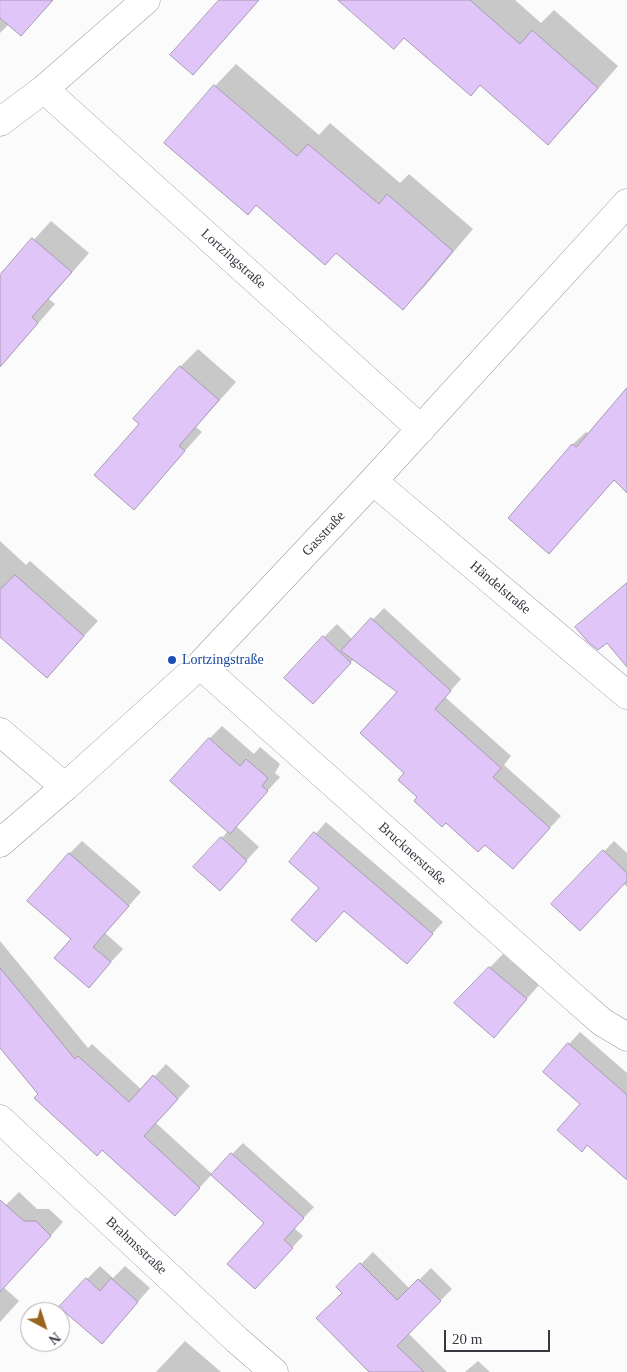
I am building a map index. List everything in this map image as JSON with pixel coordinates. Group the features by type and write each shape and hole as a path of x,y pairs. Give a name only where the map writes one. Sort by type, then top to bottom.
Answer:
{"street":[{"path":"0,122 44,89 146,0"},
{"name":"Lortzingstraße","path":"44,89 421,428"},
{"name":"Gasstraße","path":"0,843 200,665 373,481 627,203"},
{"name":"Händelstraße","path":"373,481 627,695"},
{"name":"Brucknerstraße","path":"200,665 602,1022 627,1037"},
{"path":"0,732 65,787"},
{"name":"Brahmsstraße","path":"0,1119 237,1340 274,1372"}],"building":[{"path":"0,0 53,0 21,36 0,18"},
{"path":"219,0 259,0 193,75 170,55"},
{"path":"338,0 470,0 520,44 532,30 598,88 548,145 480,85 471,96 404,38 394,49"},
{"path":"214,85 297,156 308,144 379,204 387,194 453,251 403,310 336,253 325,265 256,205 248,215 164,143"},
{"path":"32,238 72,272 32,317 38,323 0,367 0,275"},
{"path":"180,366 219,400 179,446 185,451 134,510 94,475 139,424 133,419"},
{"path":"627,388 627,493 614,480 549,554 508,518 572,444 576,447"},
{"path":"15,575 84,636 47,678 0,637 0,590"},
{"path":"627,583 627,667 607,643 598,650 575,627"},
{"path":"371,618 451,691 435,709 501,768 493,777 550,828 513,869 485,845 478,852 446,823 442,827 414,801 417,797 398,780 404,773 360,733 397,692 341,651"},
{"path":"323,636 351,663 313,704 284,678"},
{"path":"209,738 240,766 246,759 268,778 262,786 268,791 230,834 170,781"},
{"path":"314,832 433,934 407,964 344,911 316,942 291,920 319,888 289,862"},
{"path":"221,837 247,861 220,891 193,867"},
{"path":"603,850 627,873 627,881 580,931 551,904"},
{"path":"69,853 129,906 93,947 111,962 89,988 54,958 71,939 27,901"},
{"path":"489,967 527,999 494,1038 454,1003"},
{"path":"0,968 75,1059 78,1056 129,1102 153,1075 178,1099 144,1136 200,1188 175,1216 102,1150 97,1156 34,1098 38,1094 0,1048"},
{"path":"568,1043 627,1095 627,1180 587,1145 582,1152 557,1130 580,1104 543,1072"},
{"path":"231,1153 304,1218 284,1240 293,1248 255,1289 227,1264 264,1223 211,1175"},
{"path":"0,1200 24,1221 36,1221 51,1236 0,1292"},
{"path":"360,1263 397,1300 418,1279 441,1301 397,1346 424,1372 369,1372 316,1318 342,1293 336,1287"},
{"path":"86,1278 100,1291 111,1278 138,1302 102,1344 70,1316 70,1302 64,1302"}],"place":[{"name":"Lortzingstraße","path":"172,660"}]}
